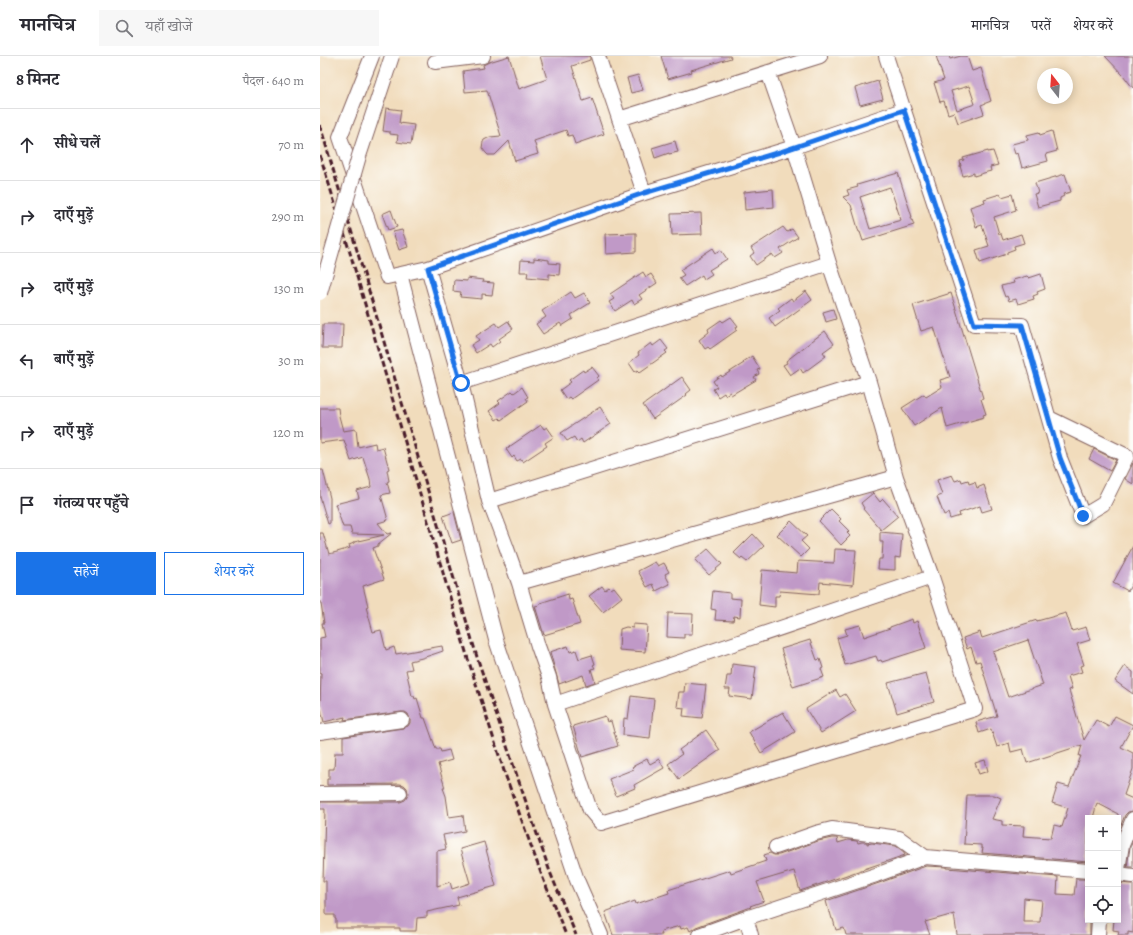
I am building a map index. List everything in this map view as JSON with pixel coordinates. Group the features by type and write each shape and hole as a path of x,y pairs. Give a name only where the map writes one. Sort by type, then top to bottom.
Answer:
{"street":[{"path":"372,56 340,137 387,277 428,268 644,193 794,147 904,110"},
{"path":"320,293 359,156 392,56"},
{"path":"435,62 483,56"},
{"path":"598,56 644,193"},
{"path":"619,119 820,56"},
{"path":"886,56 974,324 1022,325 1060,458 1083,516 1103,504 1127,456 1049,418"},
{"path":"428,268 461,383 489,501 519,583 549,677 554,704 590,810 601,822 975,709 932,577 896,477 869,382 829,263 794,147 768,72"},
{"path":"461,383 829,263"},
{"path":"400,274 496,640 577,880 600,935"},
{"path":"489,501 869,382"},
{"path":"519,583 896,477"},
{"path":"554,704 932,577"},
{"path":"320,732 402,720"},
{"path":"320,794 400,793"},
{"path":"1121,851 1133,819"},
{"path":"776,847 832,829 899,838 925,857"},
{"path":"699,935 925,857 1085,871"},
{"path":"1121,874 1133,876"},
{"path":"746,918 751,935"},
{"path":"1098,935 1099,923"}],"building":[{"path":"509,56 519,89 547,79 540,56 590,56 590,60 572,66 583,101 592,98 604,134 575,144 572,135 568,136 566,130 534,141 538,154 515,161 509,141 495,155 488,155 482,148 484,140 490,137 501,136 487,90 465,92 463,71 484,68 483,65 489,62"},
{"path":"661,56 730,56 731,58 691,70 692,72 668,79"},
{"path":"936,56 949,56 950,59 967,56 972,71 981,68 991,101 981,105 984,114 958,123 954,112 948,114 944,101 940,102 934,83 944,80","holes":["969,86 975,104 957,110 951,91"]},
{"path":"1105,56 1133,56 1133,88 1123,75"},
{"path":"638,75 643,90 631,93 627,78"},
{"path":"878,81 883,99 860,105 855,88"},
{"path":"386,108 401,110 399,123 414,125 411,144 397,142 398,135 383,131"},
{"path":"1052,131 1057,151 1046,154 1048,161 1022,168 1018,153 1015,154 1012,144 1028,140 1027,135 1039,132 1040,135"},
{"path":"675,141 678,152 669,153 655,158 652,148"},
{"path":"993,151 998,165 990,167 991,171 974,176 974,173 963,176 960,161 964,160 963,158"},
{"path":"898,173 914,225 863,241 851,205 843,197 849,195 847,190 858,187 857,185","holes":["890,187 901,220 870,229 860,197"]},
{"path":"1065,174 1071,192 1063,194 1064,196 1060,198 1060,201 1038,207 1034,194 1038,193 1035,183"},
{"path":"773,189 774,207 745,210 744,192"},
{"path":"1000,194 1002,197 1012,194 1016,210 994,217 999,234 1001,234 1003,240 1021,234 1024,243 1014,246 1015,249 1007,252 1007,254 980,263 976,250 989,246 982,225 976,227 970,207 985,202 984,199"},
{"path":"391,210 397,227 388,230 382,214"},
{"path":"701,213 702,234 672,235 671,214"},
{"path":"783,227 787,232 792,229 798,237 780,249 783,253 775,258 772,254 756,265 750,256 754,253 751,248"},
{"path":"402,230 408,247 399,250 393,232"},
{"path":"636,233 636,252 606,254 605,234"},
{"path":"713,248 716,253 721,250 727,259 709,270 712,274 704,279 702,275 685,286 679,278 684,275 680,270"},
{"path":"534,258 549,260 549,263 560,264 559,275 549,274 549,279 527,277 528,272 520,272 521,260 534,261"},
{"path":"643,272 646,277 651,274 657,283 639,295 642,299 634,304 632,300 615,311 609,302 614,299 610,294"},
{"path":"1041,274 1045,289 1037,292 1038,294 1033,296 1034,299 1018,304 1016,299 1009,301 1007,296 1005,297 1001,286 1014,283 1013,280 1027,276 1029,278"},
{"path":"467,278 483,280 482,282 494,283 492,295 482,294 482,299 460,297 461,292 453,291 454,280 467,281"},
{"path":"806,291 812,300 775,327 769,318 780,310 778,308 791,298 793,301"},
{"path":"571,292 575,298 584,293 590,303 571,315 573,319 562,326 560,323 543,334 536,324 546,317 542,311"},
{"path":"951,293 983,398 981,399 986,414 983,415 984,417 947,428 942,408 914,426 902,408 924,394 926,397 942,387 940,380 950,377 934,327 921,331 913,305"},
{"path":"833,309 836,319 826,322 823,312"},
{"path":"731,317 738,326 736,327 737,330 710,349 708,347 705,349 699,340 709,332 708,329 721,320 723,322"},
{"path":"508,321 513,329 499,339 500,341 492,347 490,344 476,353 471,345 479,340 476,336 496,323 499,327"},
{"path":"323,324 343,324 342,348 322,348"},
{"path":"825,331 834,344 823,352 826,356 803,373 800,368 790,375 783,365 787,363 786,361"},
{"path":"661,340 668,349 665,351 667,353 640,372 638,370 635,372 629,363 639,355 638,353 651,343 653,346"},
{"path":"752,356 760,369 757,370 759,374 754,377 756,380 731,395 730,392 725,395 724,393 718,397 713,389 717,387 713,381 744,363 743,362"},
{"path":"592,367 599,376 597,378 598,380 571,399 569,397 566,399 560,390 571,382 569,380 583,370 584,372"},
{"path":"682,377 691,390 686,394 687,395 653,419 643,405"},
{"path":"522,387 528,397 526,398 528,401 501,420 499,418 496,420 489,411 500,403 498,401 512,391 514,393"},
{"path":"600,407 611,424 583,443 581,439 577,442 574,437 567,441 561,433"},
{"path":"320,408 338,408 343,431 356,429 358,447 375,443 376,449 383,447 389,469 387,470 389,481 387,482 390,493 381,495 388,520 378,523 387,534 392,533 378,544 378,546 373,548 384,579 363,586 368,606 366,607 373,632 381,630 386,650 394,647 396,654 442,646 443,651 410,661 412,669 406,670 412,696 414,696 415,699 417,698 423,718 425,718 436,749 440,749 441,752 449,750 452,760 438,764 445,788 443,788 446,796 449,817 463,815 465,831 443,835 446,849 437,851 437,886 450,882 452,889 470,883 460,849 484,842 496,886 457,897 459,905 427,912 427,917 417,918 416,931 400,931 400,928 336,928 335,915 326,915 326,881 323,881 325,809 320,809 320,802 400,802 405,800 408,793 407,788 400,784 327,785 327,779 329,779 329,769 334,769 335,753 343,753 343,737 403,728 408,726 410,719 408,714 401,712 344,720 345,717 324,722 320,706 320,638 325,637 320,603 320,533 323,533 329,554 350,548 349,545 354,542 384,535 352,534 350,527 343,527 335,504 359,498 357,491 371,487 370,479 363,457 351,461 344,440 320,443"},
{"path":"541,425 544,429 547,427 554,437 545,443 547,446 523,462 521,459 517,461 514,456 512,458 506,449"},
{"path":"1094,449 1116,460 1110,471 1089,459"},
{"path":"1133,463 1133,484 1125,479"},
{"path":"320,470 323,470 330,498 330,523 328,524 320,497"},
{"path":"952,475 955,481 961,479 962,482 968,480 969,484 975,482 977,488 984,485 992,509 982,512 980,506 959,513 960,516 950,519 948,513 944,515 937,497 942,495 937,480"},
{"path":"873,493 880,502 883,499 898,516 881,530 863,509 864,508 861,503"},
{"path":"831,509 841,519 839,521 849,531 847,533 850,536 841,545 819,521"},
{"path":"454,512 461,540 452,543 443,516"},
{"path":"791,521 807,536 801,541 809,549 801,557 777,535"},
{"path":"880,532 902,534 900,558 895,557 895,570 878,569 879,559 882,559 883,542 880,542"},
{"path":"753,534 764,546 747,562 734,553"},
{"path":"1133,546 1133,581 1128,591 1113,583"},
{"path":"708,549 722,564 709,575 695,560"},
{"path":"835,549 856,550 853,585 820,582 819,594 780,591 779,596 775,596 775,607 759,605 762,570 797,573 798,561 834,563"},
{"path":"655,562 658,566 664,563 669,572 665,574 670,584 656,591 653,584 647,587 638,571"},
{"path":"602,586 605,590 609,587 611,589 614,587 622,597 603,612 589,596"},
{"path":"713,591 730,593 730,598 741,599 740,617 734,616 733,621 715,620 716,610 711,609"},
{"path":"568,594 569,600 572,599 580,624 544,635 535,606"},
{"path":"668,613 693,614 692,634 684,634 684,638 667,637"},
{"path":"1066,613 1072,631 1086,627 1090,640 1077,644 1084,665 1080,666 1082,672 1068,676 1072,689 1069,690 1084,740 1096,720 1109,727 1115,716 1133,725 1121,747 1133,753 1133,769 1124,795 1133,799 1133,811 1128,812 1125,815 1121,825 1121,815 1118,815 1097,803 1094,815 1085,815 1085,862 982,853 983,848 981,848 981,845 964,844 967,795 994,795 1001,798 992,819 1002,821 1002,825 1024,826 1023,836 1051,838 1054,825 1062,827 1068,808 1052,803 1058,784 1069,787 1081,756 1079,756 1082,745 1027,763 1023,749 1011,752 1009,743 997,747 991,729 979,733 976,722 997,716 980,661 976,662 971,647 967,649 963,638 980,632 982,638 1037,620","holes":["1028,640 1043,685 1008,697 993,652"]},
{"path":"912,619 913,623 917,621 926,648 882,662 881,660 878,661 876,656 845,665 837,638 847,635 845,629 860,625 864,637"},
{"path":"633,624 647,625 645,652 619,650 620,629 626,627 633,628"},
{"path":"810,640 817,660 820,659 824,677 793,687 781,649"},
{"path":"568,646 570,652 576,650 579,659 592,655 595,664 593,665 595,668 591,669 595,682 586,685 583,675 559,684 550,652"},
{"path":"732,664 756,667 752,699 729,696 730,689 725,689 727,676 731,676"},
{"path":"1125,666 1133,672 1133,694 1115,681"},
{"path":"926,673 934,702 897,713 888,683"},
{"path":"685,683 706,685 702,718 683,716 684,708 677,707 679,692 684,692"},
{"path":"836,690 840,697 845,694 856,711 821,733 806,709"},
{"path":"631,696 654,699 650,738 623,735 624,718 628,719"},
{"path":"783,712 795,732 761,753 749,732"},
{"path":"605,716 607,722 611,721 618,746 582,757 573,726"},
{"path":"706,730 720,750 679,779 668,764 682,754 679,750"},
{"path":"647,759 650,764 659,759 664,768 634,785 635,788 616,796 609,779 634,769 632,767"},
{"path":"985,760 988,771 979,774 975,763"},
{"path":"837,838 838,843 848,840 857,841 858,843 867,842 867,844 872,843 896,846 904,852 905,855 800,891 794,871 757,882 764,901 696,927 690,931 688,927 681,929 680,926 661,931 662,935 613,935 605,912 635,901 636,904 669,893 668,890 730,870 731,873 766,861 764,855 770,853 779,855 818,841"},
{"path":"1133,841 1133,867 1127,867 1130,847"},
{"path":"926,866 1058,877 1057,894 1074,895 1076,879 1085,879 1085,923 1090,923 1090,935 957,935 954,914 925,922 930,935 846,935 844,928 836,930 826,901","holes":["1024,898 1042,900 1040,922 1023,922"]},
{"path":"1121,883 1133,884 1133,933 1128,932 1128,935 1118,935 1119,931 1113,930 1114,923 1121,923"}],"railway":[{"path":"320,125 477,657 550,872 576,935"},
{"path":"320,155 351,256 468,659 505,774 542,876 566,935"}],"route":[{"path":"461,383 428,268 644,193 780,152 904,110 974,324 1022,325 1060,458 1083,516"}]}
